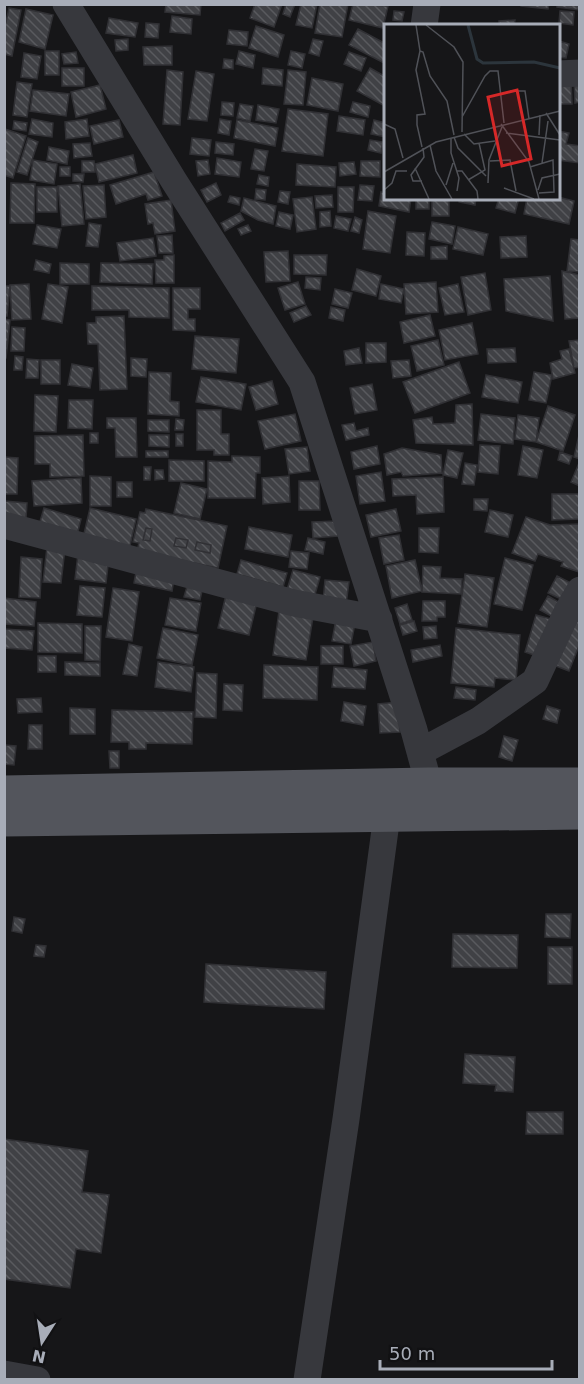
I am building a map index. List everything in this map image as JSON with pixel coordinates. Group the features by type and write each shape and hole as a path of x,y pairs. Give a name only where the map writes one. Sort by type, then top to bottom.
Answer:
{"main road":[{"path":"4,820 387,815 433,799 579,784"},
{"path":"4,792 433,799 579,813"}],"street":[{"path":"66,4 174,181 302,382 433,799"},
{"path":"424,24 427,4"},
{"path":"560,74 579,73"},
{"path":"4,525 294,603 378,619"},
{"path":"420,752 478,721 535,681 579,590"},
{"path":"307,1380 387,815"},
{"path":"4,1374 37,1380"}],"building":[{"path":"166,4 201,4 200,15 165,12"},
{"path":"255,4 282,4 274,27 250,18"},
{"path":"286,4 295,4 290,17 283,14"},
{"path":"301,4 317,4 312,28 296,25"},
{"path":"320,4 348,4 342,37 315,33"},
{"path":"353,4 388,6 383,28 349,20"},
{"path":"521,4 549,4 548,9 521,6"},
{"path":"557,4 580,4 580,10 557,7"},
{"path":"9,8 21,10 12,56 4,54 4,31"},
{"path":"26,9 53,15 45,49 19,42"},
{"path":"394,11 404,12 402,21 393,20"},
{"path":"560,11 574,12 573,25 559,23"},
{"path":"172,16 192,19 191,34 170,32"},
{"path":"109,18 138,23 135,37 106,33"},
{"path":"515,20 514,24 499,24 499,21"},
{"path":"146,23 159,24 158,38 145,37"},
{"path":"256,26 284,35 278,57 249,48"},
{"path":"358,29 384,43 384,63 349,45"},
{"path":"229,30 248,32 247,46 227,44"},
{"path":"128,39 128,50 116,51 115,40"},
{"path":"313,39 323,41 319,56 309,53"},
{"path":"560,41 569,44 566,58 560,57"},
{"path":"172,46 172,65 144,65 143,47"},
{"path":"45,51 59,51 59,75 45,75"},
{"path":"239,51 255,55 253,68 236,64"},
{"path":"291,51 305,54 302,68 288,65"},
{"path":"76,52 78,63 64,64 62,54"},
{"path":"349,52 366,58 361,71 344,64"},
{"path":"24,53 41,56 37,79 21,77"},
{"path":"224,59 233,60 233,69 223,68"},
{"path":"62,68 84,68 84,86 62,86"},
{"path":"263,68 283,70 282,86 262,84"},
{"path":"370,68 384,76 383,105 357,91"},
{"path":"167,70 183,72 180,125 163,124"},
{"path":"288,70 306,72 303,105 284,104"},
{"path":"196,71 214,74 207,121 188,119"},
{"path":"574,77 580,77 580,102 575,103"},
{"path":"312,78 343,84 338,111 307,105"},
{"path":"571,79 572,104 560,104 560,80"},
{"path":"17,82 32,84 27,117 13,115"},
{"path":"100,85 106,109 76,117 71,92"},
{"path":"33,90 69,94 66,116 30,111"},
{"path":"222,102 234,103 233,116 221,115"},
{"path":"353,102 370,106 368,117 350,112"},
{"path":"240,104 253,106 250,121 237,118"},
{"path":"258,105 279,109 276,123 256,120"},
{"path":"288,109 328,114 323,156 282,151"},
{"path":"339,116 365,120 363,135 337,131"},
{"path":"32,119 53,123 52,137 29,134"},
{"path":"87,119 89,136 66,139 65,122"},
{"path":"220,119 231,121 229,135 218,133"},
{"path":"119,120 123,137 94,144 90,126"},
{"path":"237,120 278,128 275,146 234,138"},
{"path":"374,120 384,122 384,137 371,134"},
{"path":"14,121 27,123 26,131 13,129"},
{"path":"5,129 26,136 13,178 4,175"},
{"path":"560,131 569,133 566,144 580,146 580,163 560,160"},
{"path":"28,138 38,142 27,175 17,172"},
{"path":"192,138 211,140 209,156 190,154"},
{"path":"370,140 383,142 381,153 368,150"},
{"path":"216,142 234,144 233,155 215,153"},
{"path":"90,143 92,156 74,158 73,144"},
{"path":"49,147 69,151 67,164 47,160"},
{"path":"255,149 268,151 264,171 251,169"},
{"path":"133,155 137,173 99,182 95,164"},
{"path":"217,158 241,162 239,177 215,174"},
{"path":"33,160 57,164 54,184 30,180"},
{"path":"208,160 210,174 198,176 196,161"},
{"path":"82,161 94,161 95,172 82,172"},
{"path":"361,161 380,161 380,177 360,176"},
{"path":"354,162 356,174 340,176 339,163"},
{"path":"297,164 336,167 335,187 296,185"},
{"path":"60,167 70,167 70,176 60,176"},
{"path":"154,172 162,196 148,200 146,194 116,204 110,185"},
{"path":"73,174 84,174 83,182 73,181"},
{"path":"259,175 269,177 268,186 257,184"},
{"path":"11,183 35,184 34,223 10,223"},
{"path":"216,183 221,195 207,202 201,190"},
{"path":"80,184 84,224 62,226 58,186"},
{"path":"104,185 106,217 86,219 83,186"},
{"path":"360,185 374,186 372,201 358,200"},
{"path":"37,187 57,187 57,212 37,212"},
{"path":"338,187 354,187 353,212 338,212"},
{"path":"256,189 266,190 265,200 255,199"},
{"path":"280,191 290,192 288,204 278,202"},
{"path":"381,192 384,193 384,200 411,200 409,212 379,206"},
{"path":"332,195 333,207 316,208 315,196"},
{"path":"230,196 240,198 239,205 228,202"},
{"path":"312,197 316,229 297,232 293,199"},
{"path":"244,198 276,206 273,224 258,220 241,211"},
{"path":"560,198 574,201 569,224 524,214 527,200 560,200"},
{"path":"171,200 175,231 155,234 153,223 148,224 145,204"},
{"path":"416,200 429,200 429,209 416,209"},
{"path":"432,200 449,200 449,216 432,216"},
{"path":"459,200 476,200 475,205 459,202"},
{"path":"498,200 518,200 515,213 496,208"},
{"path":"330,211 331,226 320,227 320,212"},
{"path":"368,211 396,216 390,253 363,249"},
{"path":"279,212 293,215 290,229 276,226"},
{"path":"240,213 244,220 225,231 221,223"},
{"path":"336,216 351,219 348,231 334,228"},
{"path":"355,217 362,220 359,233 351,231"},
{"path":"432,222 455,226 452,244 429,239"},
{"path":"89,223 101,225 98,247 86,246"},
{"path":"37,225 61,229 57,248 33,244"},
{"path":"248,225 251,231 241,235 238,229"},
{"path":"458,227 488,234 483,255 453,249"},
{"path":"407,232 425,233 424,256 406,255"},
{"path":"172,235 173,253 159,253 157,236"},
{"path":"526,236 527,257 501,258 500,237"},
{"path":"153,238 156,256 120,261 117,243"},
{"path":"571,239 580,240 580,272 567,271"},
{"path":"447,246 447,259 431,259 431,247"},
{"path":"288,251 290,281 266,282 264,252"},
{"path":"174,255 174,283 156,283 155,260 164,260 164,256"},
{"path":"294,255 327,255 326,275 294,274"},
{"path":"36,260 51,264 49,273 34,270"},
{"path":"60,263 89,264 89,284 60,284"},
{"path":"101,263 153,264 152,284 100,282"},
{"path":"357,269 381,276 376,296 352,290"},
{"path":"562,271 580,275 580,318 565,319"},
{"path":"485,273 491,310 468,315 461,277"},
{"path":"550,276 553,321 506,311 504,279"},
{"path":"306,277 321,278 320,290 305,288"},
{"path":"298,282 305,304 285,310 278,288"},
{"path":"436,282 438,312 406,314 404,284"},
{"path":"29,284 31,319 12,320 10,285"},
{"path":"48,284 68,287 62,323 42,319"},
{"path":"381,284 404,289 401,303 379,299"},
{"path":"458,284 464,312 445,315 439,288"},
{"path":"4,286 10,286 7,316 4,316"},
{"path":"92,286 169,288 169,318 129,317 129,310 92,310"},
{"path":"173,288 200,288 200,309 188,309 188,319 195,319 195,331 173,330"},
{"path":"335,289 352,293 348,308 332,304"},
{"path":"306,306 311,315 294,322 290,313"},
{"path":"331,307 345,310 343,321 329,318"},
{"path":"430,315 435,336 404,343 400,322"},
{"path":"124,316 127,389 100,390 98,344 88,344 87,323 96,323 96,317"},
{"path":"4,319 10,320 6,358 4,358"},
{"path":"472,323 478,354 445,360 439,330"},
{"path":"12,327 25,328 24,351 11,351"},
{"path":"195,336 239,339 236,373 192,369"},
{"path":"438,340 444,365 417,371 411,346"},
{"path":"580,340 580,367 574,368 569,341"},
{"path":"366,343 386,343 386,362 366,363"},
{"path":"359,348 362,363 346,365 344,351"},
{"path":"515,348 516,362 488,363 487,349"},
{"path":"569,349 575,373 553,379 550,363 562,359 560,351"},
{"path":"15,356 23,357 22,370 14,370"},
{"path":"131,358 147,359 146,377 131,376"},
{"path":"27,359 39,360 38,378 26,378"},
{"path":"41,360 60,360 60,384 41,384"},
{"path":"409,360 411,376 393,378 391,361"},
{"path":"459,362 470,393 415,413 403,382"},
{"path":"72,364 93,368 90,388 68,385"},
{"path":"149,372 171,373 170,401 179,402 179,416 148,414"},
{"path":"534,372 552,375 546,403 529,400"},
{"path":"486,375 522,382 518,403 482,397"},
{"path":"201,377 246,384 241,410 196,402"},
{"path":"272,381 278,404 256,410 249,387"},
{"path":"372,384 377,410 355,414 350,388"},
{"path":"35,395 58,396 56,432 34,431"},
{"path":"69,400 93,400 92,429 68,428"},
{"path":"472,404 473,445 416,443 413,420 432,417 433,424 455,423 456,405"},
{"path":"548,406 575,415 563,451 536,442"},
{"path":"197,410 221,410 221,434 229,434 229,455 214,455 214,450 197,450"},
{"path":"295,414 301,441 265,449 258,421"},
{"path":"481,414 515,418 513,444 478,440"},
{"path":"518,415 539,418 536,442 515,439"},
{"path":"107,418 136,418 137,457 116,457 115,428 107,428"},
{"path":"176,419 184,420 183,430 175,430"},
{"path":"148,420 169,420 169,432 148,431"},
{"path":"354,423 356,431 368,428 369,435 346,440 342,425"},
{"path":"90,433 98,433 98,443 90,443"},
{"path":"176,434 183,434 183,446 176,446"},
{"path":"83,435 84,476 50,477 50,464 35,464 35,436"},
{"path":"149,435 169,435 169,447 149,446"},
{"path":"580,436 580,459 574,457"},
{"path":"480,445 500,446 498,474 478,472"},
{"path":"377,446 380,464 354,469 351,452"},
{"path":"523,446 543,450 537,478 518,475"},
{"path":"307,447 310,471 289,474 285,449"},
{"path":"402,448 441,455 442,473 403,476 401,472 387,475 384,454"},
{"path":"448,450 463,453 457,478 443,475"},
{"path":"146,451 168,451 168,457 146,457"},
{"path":"560,452 572,456 569,464 558,460"},
{"path":"232,456 260,457 260,473 256,473 255,498 208,498 208,461 232,462"},
{"path":"4,457 18,458 17,494 4,494"},
{"path":"169,460 204,461 204,481 169,481"},
{"path":"465,463 477,465 474,485 462,484"},
{"path":"580,463 580,486 571,482"},
{"path":"144,467 151,467 150,480 144,480"},
{"path":"155,470 163,470 164,479 155,480"},
{"path":"381,472 385,501 360,504 356,476"},
{"path":"90,476 111,477 111,506 90,506"},
{"path":"289,476 290,502 263,504 262,478"},
{"path":"443,477 444,512 417,514 416,495 393,496 392,479"},
{"path":"81,478 82,503 34,506 32,481"},
{"path":"299,481 319,481 320,510 299,510"},
{"path":"117,482 132,482 132,497 117,497"},
{"path":"181,483 207,489 200,519 174,513"},
{"path":"552,494 580,494 580,519 552,520"},
{"path":"474,499 488,499 487,511 474,510"},
{"path":"4,501 27,503 26,518 4,516"},
{"path":"44,508 81,519 77,535 39,525"},
{"path":"90,508 136,519 129,550 83,538"},
{"path":"146,509 227,526 218,568 137,551 139,543 133,542 140,512 145,513","holes":["146,528 152,529 150,541 143,540","176,538 188,540 186,548 174,546","197,542 211,545 210,553 195,550"]},
{"path":"396,509 401,531 371,537 366,515"},
{"path":"490,510 513,515 508,537 485,532"},
{"path":"526,517 550,525 580,524 579,572 561,566 563,562 538,554 535,561 512,553"},
{"path":"337,521 338,536 313,538 312,522"},
{"path":"249,527 292,535 288,557 245,549"},
{"path":"146,528 152,529 150,541 143,540"},
{"path":"419,528 439,528 438,553 419,552"},
{"path":"399,535 404,560 384,564 379,538"},
{"path":"176,538 188,540 186,548 174,546"},
{"path":"308,538 325,542 323,554 305,550"},
{"path":"197,542 211,545 210,553 195,550"},
{"path":"47,547 65,549 61,583 43,582"},
{"path":"291,551 309,553 307,569 289,567"},
{"path":"78,554 109,557 106,583 75,579"},
{"path":"21,557 42,559 40,598 19,597"},
{"path":"505,558 533,565 522,610 494,604"},
{"path":"241,560 287,573 283,587 237,574"},
{"path":"415,560 422,591 392,598 386,566"},
{"path":"423,566 441,567 440,578 462,579 461,594 422,592"},
{"path":"293,570 320,577 314,598 287,590"},
{"path":"136,572 174,579 172,591 134,583"},
{"path":"465,574 494,578 487,627 458,623"},
{"path":"557,576 571,583 563,600 548,593"},
{"path":"325,580 349,582 346,605 323,602"},
{"path":"188,583 203,586 200,600 184,597"},
{"path":"80,586 105,588 102,617 77,615"},
{"path":"113,588 139,592 132,641 106,637"},
{"path":"226,595 257,602 249,635 218,628"},
{"path":"548,596 560,603 553,617 540,610"},
{"path":"4,598 36,602 34,626 4,624"},
{"path":"170,598 201,603 196,631 165,625"},
{"path":"423,601 445,601 445,617 437,617 437,621 422,621"},
{"path":"407,604 412,620 400,624 395,608"},
{"path":"279,611 313,617 306,660 273,655"},
{"path":"337,614 356,618 351,644 332,641"},
{"path":"536,615 551,619 540,657 525,652"},
{"path":"580,616 580,643 569,671 551,664"},
{"path":"414,621 417,631 403,635 400,625"},
{"path":"38,623 82,624 82,653 38,652"},
{"path":"85,626 101,626 100,661 85,660"},
{"path":"436,626 437,638 424,639 423,627"},
{"path":"163,628 198,635 192,665 157,658"},
{"path":"456,628 520,635 516,680 495,678 494,687 451,683"},
{"path":"4,629 34,631 32,650 4,648"},
{"path":"373,642 376,661 354,666 350,646"},
{"path":"129,644 142,647 137,676 123,674"},
{"path":"440,645 442,656 413,662 411,650"},
{"path":"321,646 343,646 343,664 321,664"},
{"path":"38,656 56,656 56,672 38,672"},
{"path":"65,662 100,663 100,676 65,675"},
{"path":"158,662 194,667 191,692 155,687"},
{"path":"264,665 318,667 317,700 263,698"},
{"path":"334,667 367,670 365,689 332,687"},
{"path":"197,673 217,674 216,718 195,717"},
{"path":"224,684 243,685 242,711 223,710"},
{"path":"456,687 476,690 475,700 454,698"},
{"path":"41,698 42,712 18,713 17,699"},
{"path":"344,702 366,706 363,725 341,721"},
{"path":"398,702 400,732 380,733 378,704"},
{"path":"547,706 560,710 557,723 543,719"},
{"path":"70,708 95,709 95,734 70,734"},
{"path":"112,710 193,712 192,744 146,743 146,749 129,749 129,742 111,742"},
{"path":"29,725 42,725 42,749 28,749"},
{"path":"504,736 518,740 512,761 499,757"},
{"path":"4,745 16,746 14,765 4,764"},
{"path":"109,751 119,751 119,768 110,768"},
{"path":"546,914 571,914 570,938 545,937"},
{"path":"14,917 25,919 22,933 12,931"},
{"path":"453,934 518,935 517,968 452,967"},
{"path":"36,945 46,946 44,957 34,956"},
{"path":"548,947 572,947 572,984 548,984"},
{"path":"206,964 326,972 324,1009 204,1002"},
{"path":"465,1054 515,1057 513,1092 495,1091 496,1085 463,1083"},
{"path":"527,1112 563,1112 563,1134 526,1134"},
{"path":"4,1139 88,1151 82,1192 109,1195 101,1253 76,1249 70,1288 4,1279"}]}
